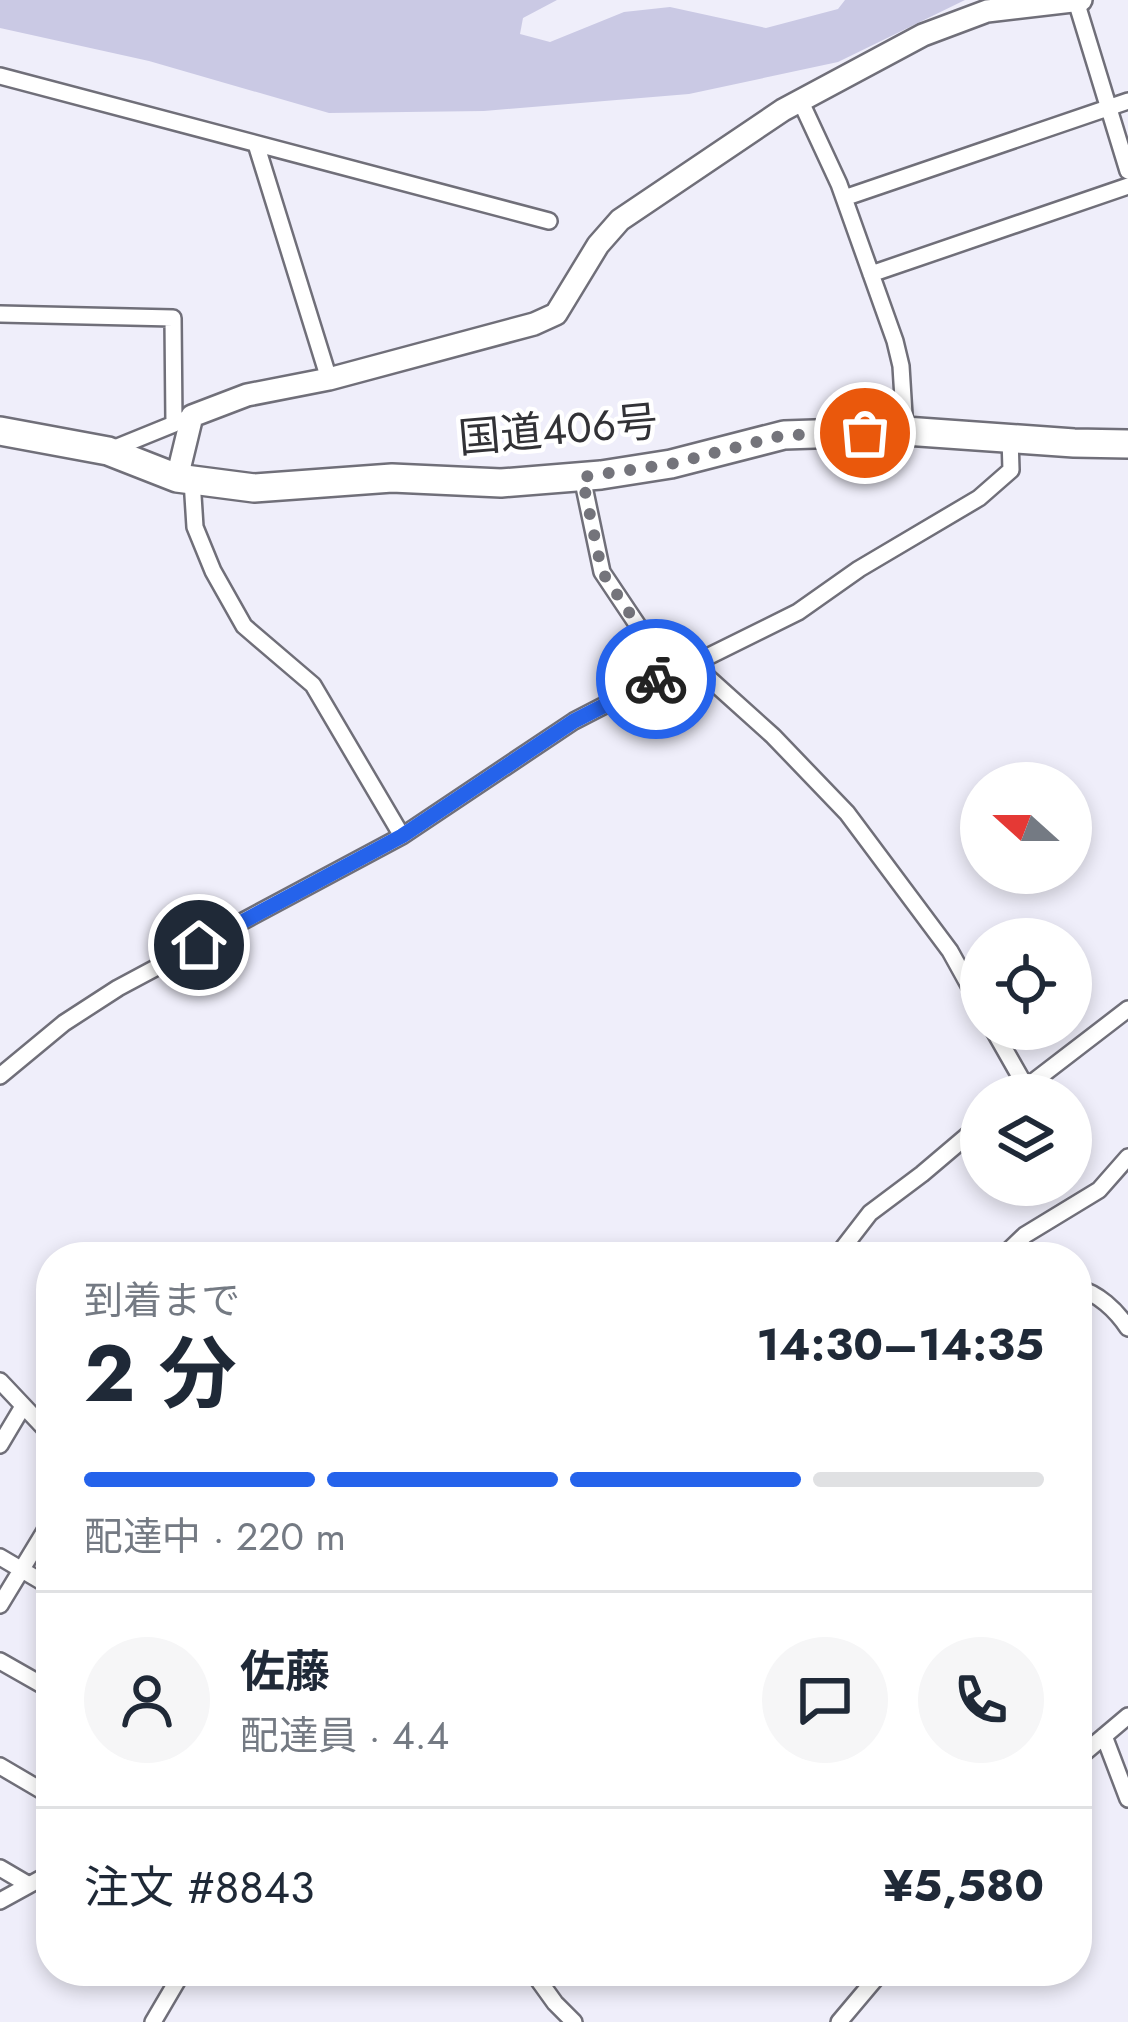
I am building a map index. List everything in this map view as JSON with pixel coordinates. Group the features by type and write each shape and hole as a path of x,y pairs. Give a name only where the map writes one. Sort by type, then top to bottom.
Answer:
{"highway":[{"name":"国道406号","path":"0,431 108,451 185,479 254,488 392,478 501,483 582,477 671,464 784,435 905,431 1128,444"}],"street":[{"path":"108,451 247,394 329,379 556,314 598,245 620,220 800,100 923,35 987,11 1079,1 1128,171"},
{"path":"0,76 549,221"},
{"path":"800,100 844,198 902,366 905,431"},
{"path":"844,198 1128,100"},
{"path":"256,144 329,379"},
{"path":"871,274 1128,186"},
{"path":"0,314 173,318 185,479 195,527 213,571 244,626 314,686 402,836"},
{"path":"0,1076 64,1023 118,988 402,836 574,721 798,612 859,568 979,498 1010,470 1010,437"},
{"path":"582,477 602,572 669,672"},
{"path":"693,664 773,736 847,813 960,969"},
{"path":"1043,1074 1128,1009"},
{"path":"848,1242 870,1213 960,1142"},
{"path":"1018,1242 1099,1190 1128,1157"},
{"path":"1092,1293 1119,1314 1128,1328"},
{"path":"0,1381 36,1421"},
{"path":"0,1445 22,1408"},
{"path":"0,1605 36,1546"},
{"path":"0,1557 36,1578"},
{"path":"0,1661 36,1681"},
{"path":"1092,1747 1128,1716"},
{"path":"1104,1736 1128,1799"},
{"path":"0,1766 36,1787"},
{"path":"0,1868 29,1885"},
{"path":"0,1901 36,1881"},
{"path":"154,2022 175,1986"},
{"path":"543,1986 574,2022"},
{"path":"839,2022 869,1986"}],"shaded area":[{"path":"0,0 557,0 523,18 520,34 550,42 624,12 670,7 766,28 838,9 845,0 965,0 838,62 689,94 484,111 329,113 149,61 0,28"}],"way so far":[{"path":"656,679 669,672 602,572 582,477 671,464 784,435 865,433"}],"route":[{"path":"199,945 402,836 574,721 656,679"}]}
